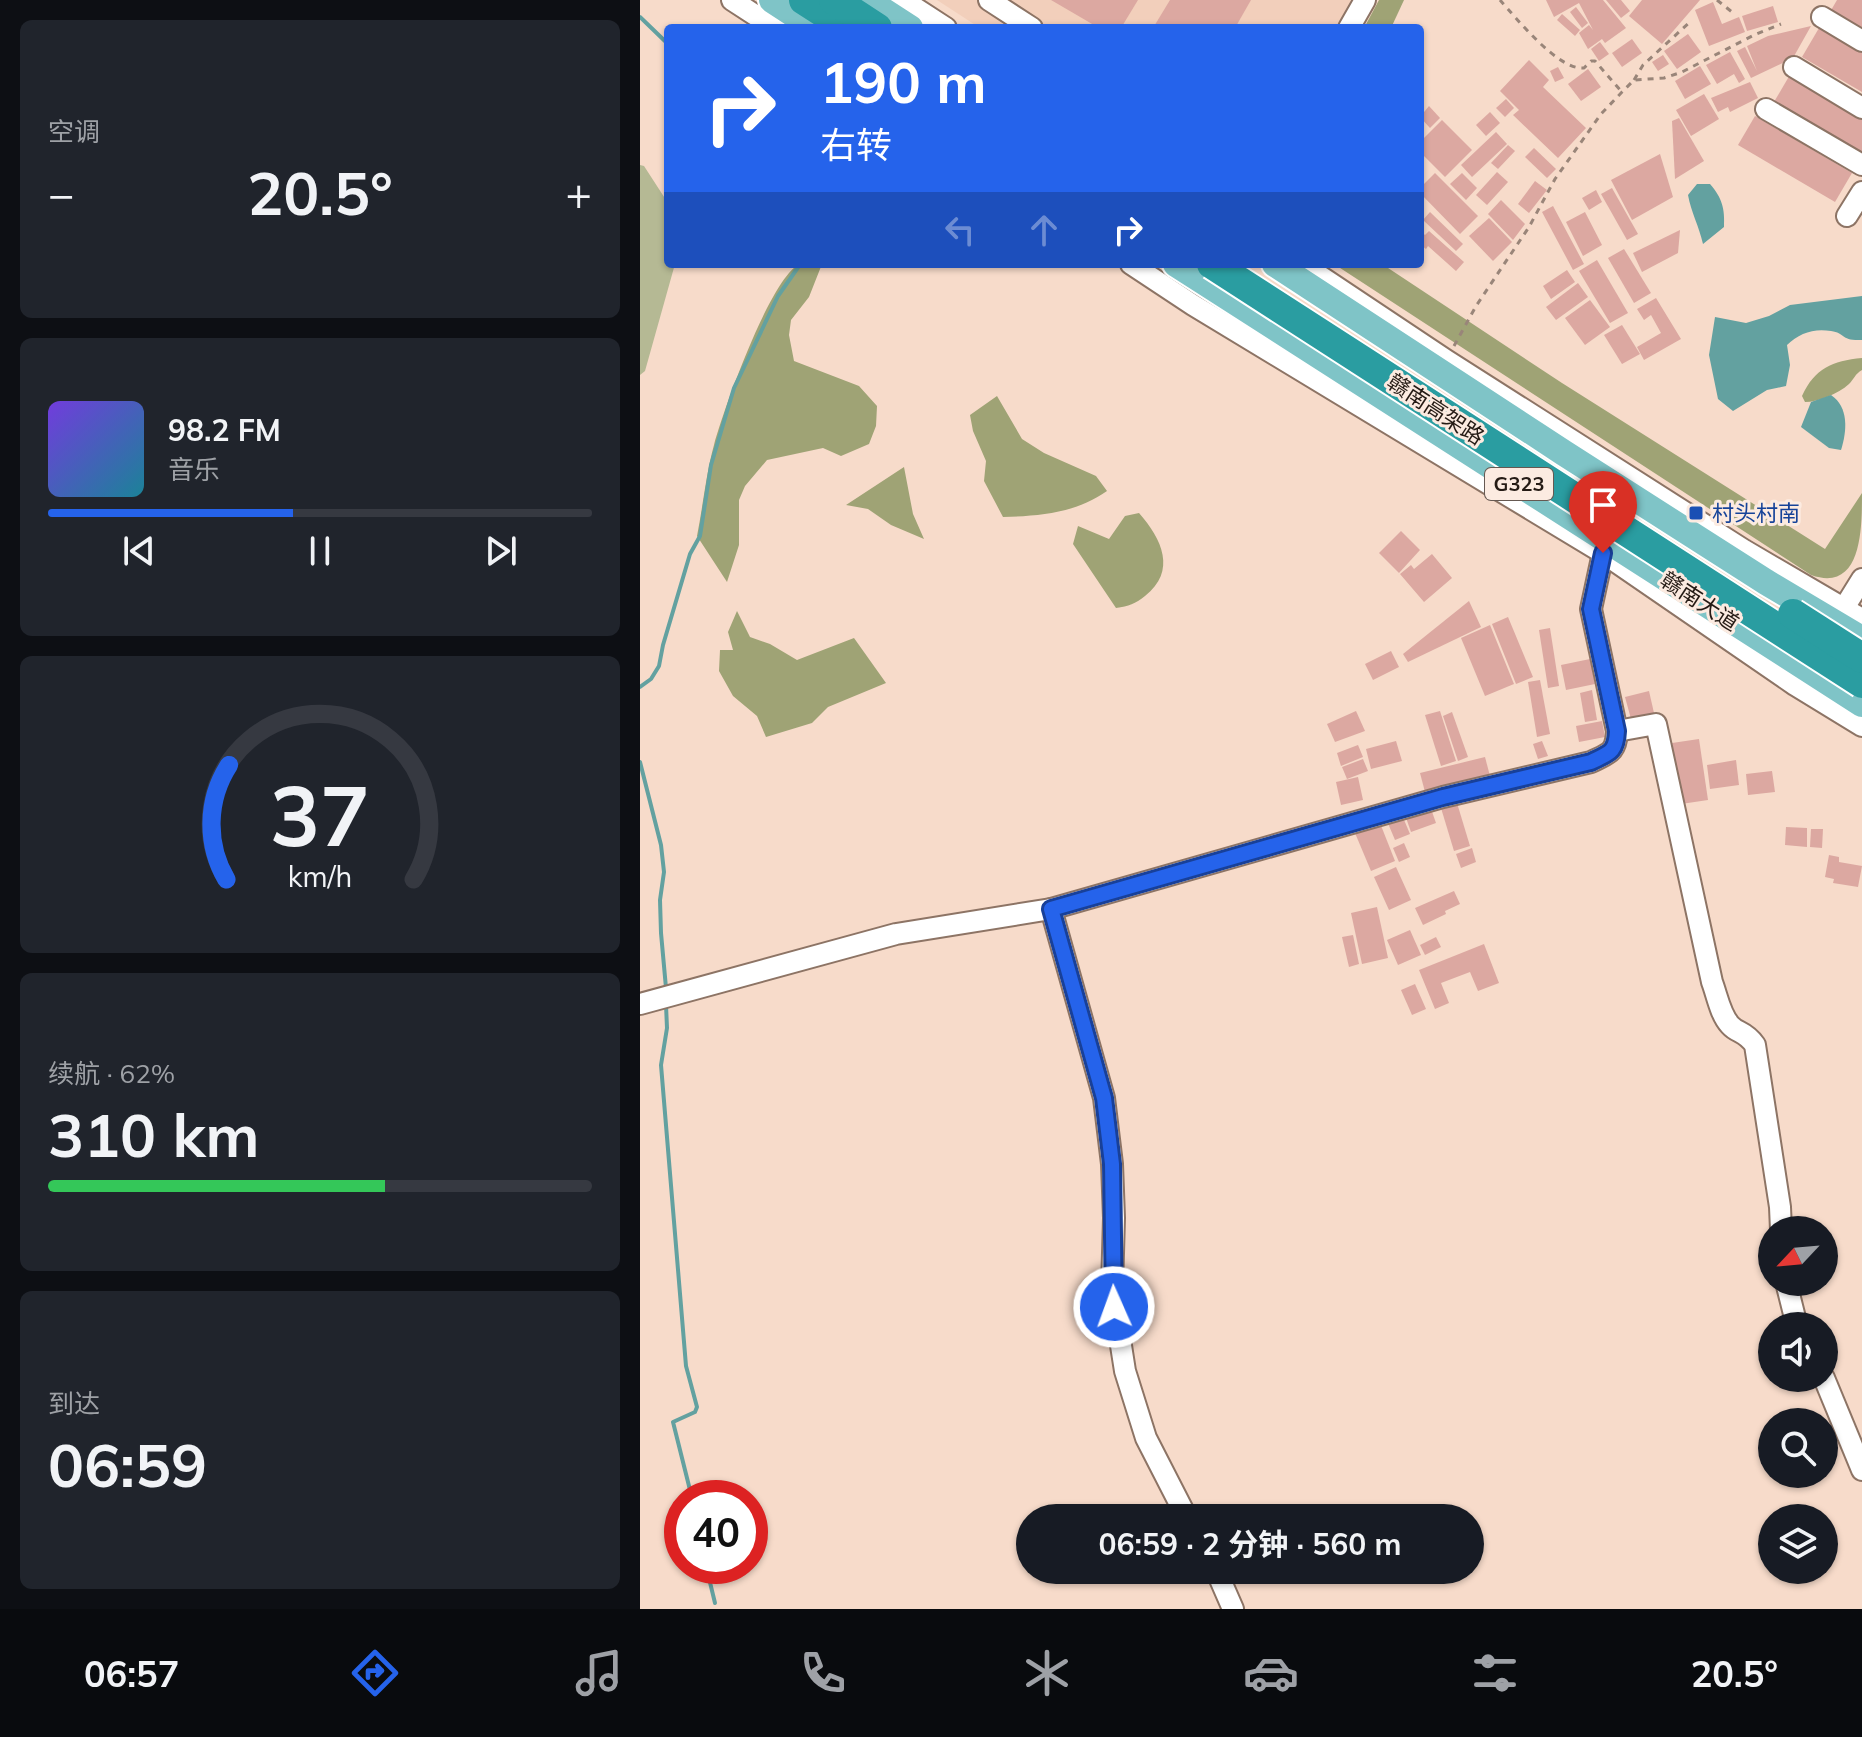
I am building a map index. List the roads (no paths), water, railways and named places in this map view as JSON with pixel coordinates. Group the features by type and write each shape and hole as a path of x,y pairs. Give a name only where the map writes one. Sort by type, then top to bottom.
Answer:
{"highway":[{"path":"804,0 841,24"},
{"path":"834,0 871,24"},
{"name":"赣南高架路","path":"1218,268 1861,702"},
{"name":"赣南高架路","path":"1250,268 1862,658"}],"main road":[{"path":"772,0 809,24"},
{"path":"867,0 904,24"},
{"name":"赣南大道","path":"1182,268 1740,626 1801,677 1861,702"},
{"name":"G323","path":"1281,268 1766,582 1839,616 1862,639"},
{"path":"1740,626 1766,582"}],"street":[{"path":"732,0 769,24"},
{"path":"903,0 940,24"},
{"path":"989,0 1026,24"},
{"path":"1351,24 1365,0"},
{"path":"1822,17 1862,41"},
{"path":"1794,67 1862,108"},
{"path":"1766,109 1862,165"},
{"path":"1847,216 1862,192"},
{"path":"1137,268 1801,677 1862,579"},
{"path":"1308,268 1744,550 1839,616 1862,619"},
{"path":"645,1003 814,954 896,934 1051,909 1443,797 1591,762 1610,753 1617,745 1617,731 1591,609 1603,553"},
{"path":"1617,731 1656,724 1712,982 1731,1027 1746,1032 1755,1045 1780,1216"},
{"path":"1051,909 1104,1098 1112,1164 1112,1288 1125,1371 1146,1438 1180,1504"},
{"path":"1830,1392 1862,1470"},
{"path":"1222,1584 1233,1609"}],"water":[{"path":"1697,184 1710,184 1720,199 1724,214 1724,227 1703,244 1688,195"},
{"path":"1862,296 1862,340 1825,330 1797,337 1787,345 1790,365 1786,386 1767,390 1733,411 1718,399 1709,355 1715,317 1746,323 1790,305"},
{"path":"1831,395 1844,413 1841,450 1829,448 1801,427 1811,402"}],"waterway":[{"path":"640,17 664,40"},
{"path":"640,687 651,679 659,666 690,554 700,536 711,465 734,388 778,296 798,268"},
{"path":"640,762 661,845 664,872 660,900 661,933 666,988"},
{"path":"666,1005 667,1028 661,1065 686,1366 697,1407 695,1412 673,1422 688,1480"},
{"path":"710,1584 715,1603"}],"place":[{"name":"村头村南","path":"1696,513"}]}
